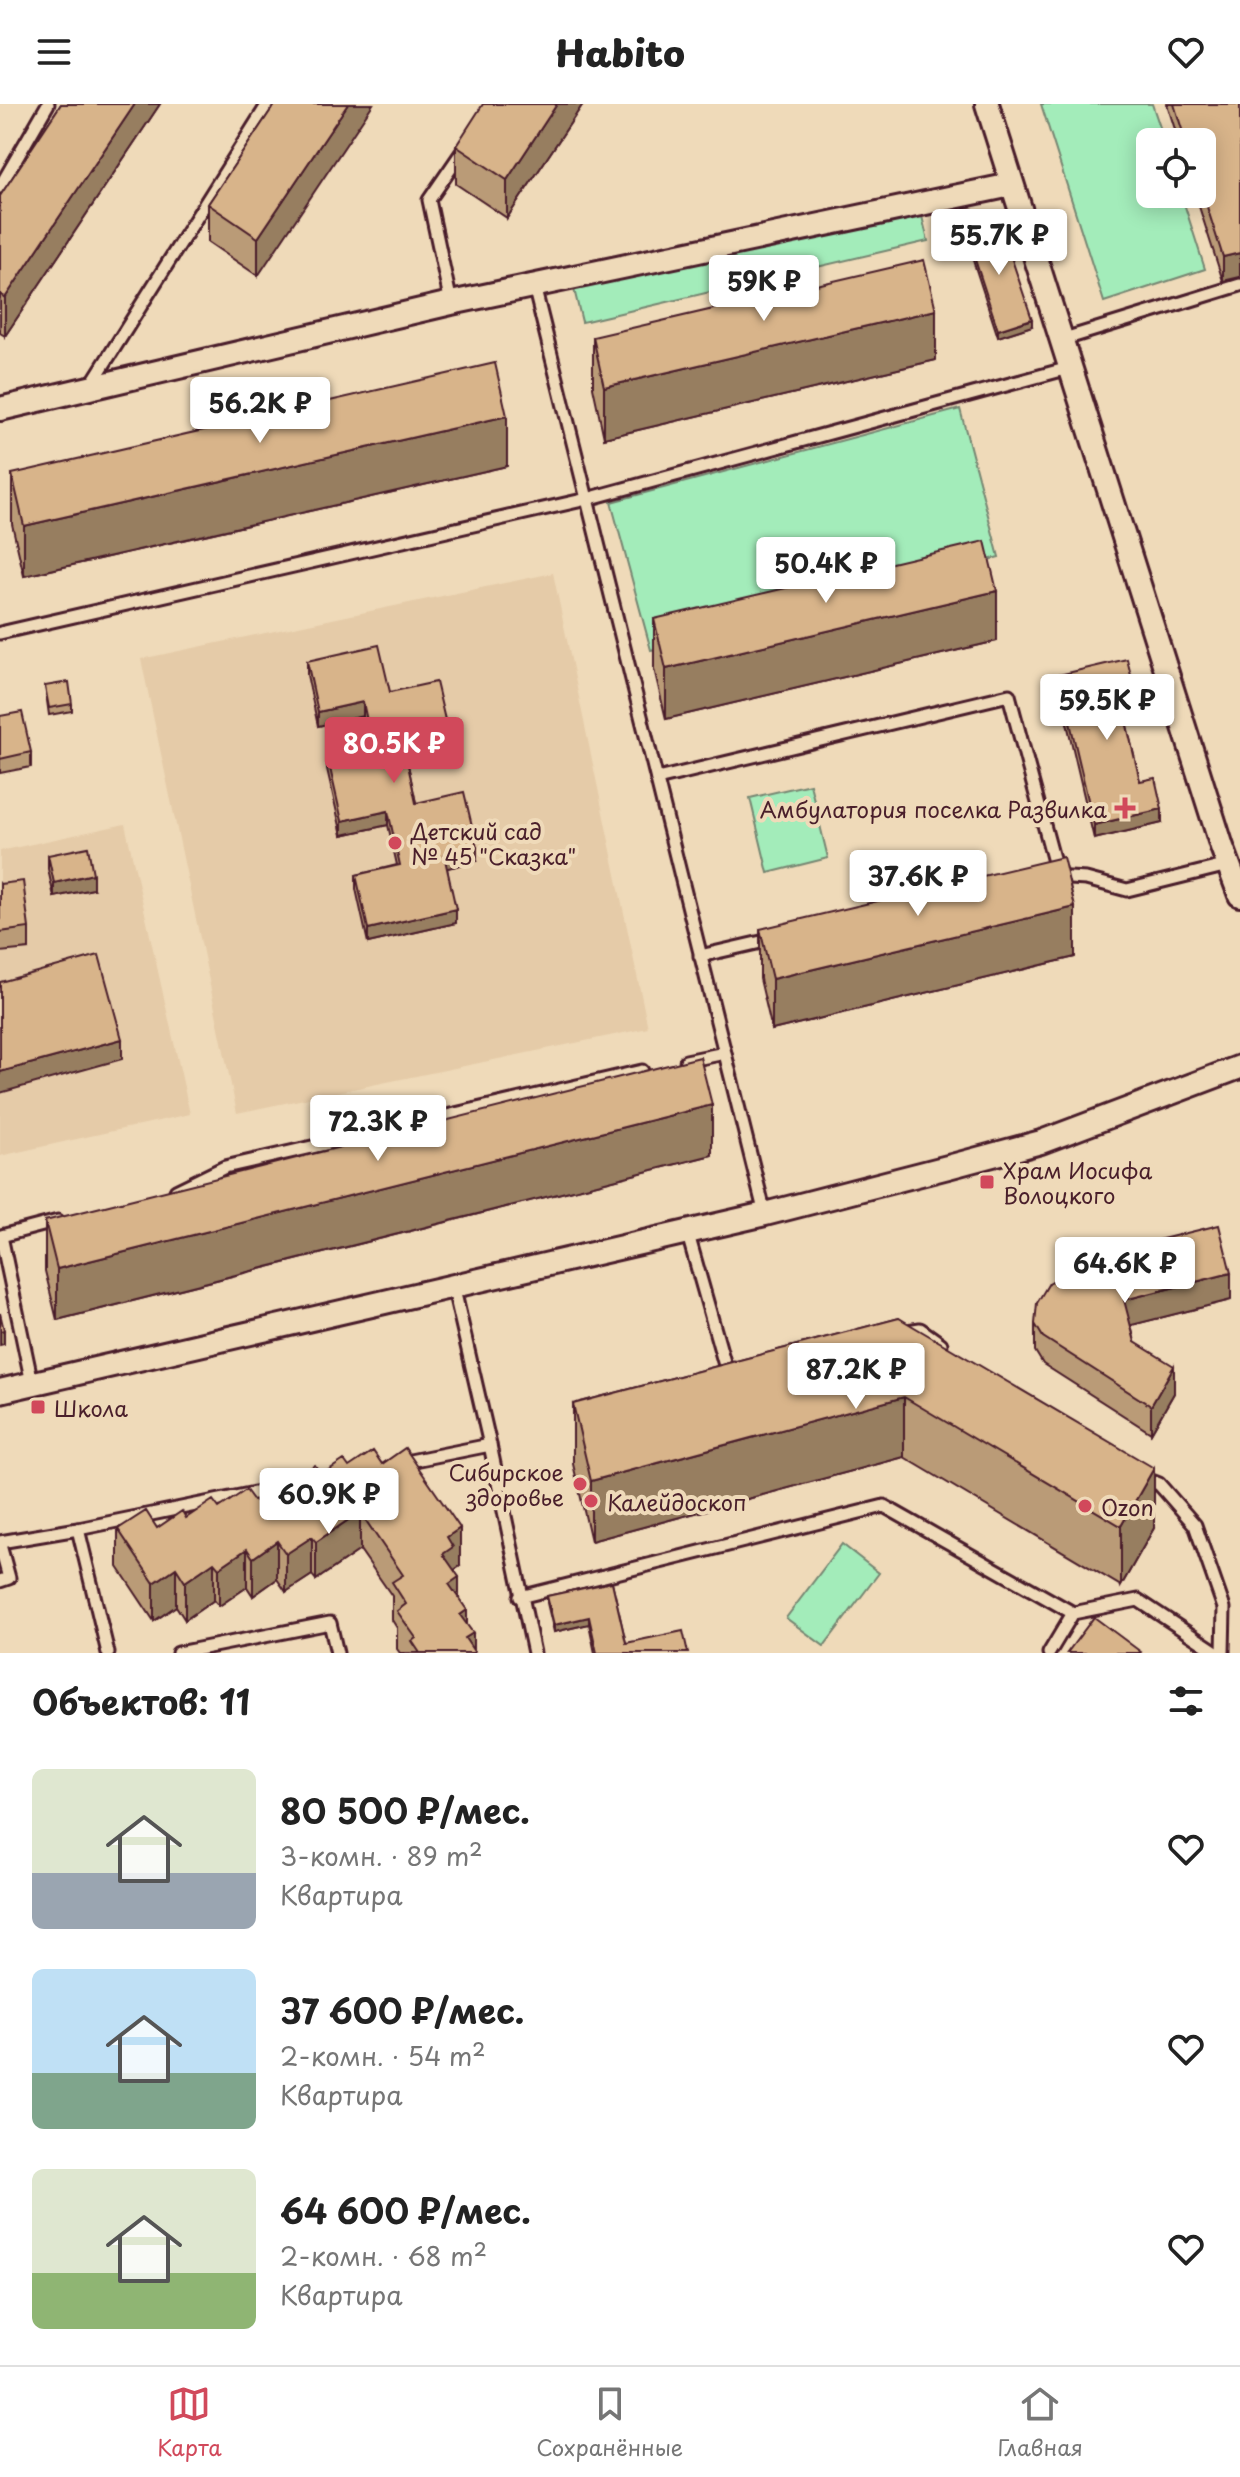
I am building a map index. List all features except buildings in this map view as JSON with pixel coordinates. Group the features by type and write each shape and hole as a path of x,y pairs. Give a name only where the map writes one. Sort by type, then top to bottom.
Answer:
{"street":[{"path":"987,104 1240,895"},
{"path":"0,409 451,303 1011,185"},
{"path":"0,1391 765,1214 1041,1142 1240,1067"}],"lane":[{"path":"0,187 48,104"},
{"path":"89,388 268,104"},
{"path":"451,303 429,200 469,140"},
{"path":"1060,340 1240,285"},
{"path":"534,286 765,1214"},
{"path":"0,633 587,499 1069,368"},
{"path":"657,779 1009,695 1058,876"},
{"path":"1043,879 1058,876 1127,890 1228,865"},
{"path":"700,956 789,935"},
{"path":"679,1063 725,1053"},
{"path":"161,1195 225,1167 649,1070"},
{"path":"32,1383 1,1236 74,1217"},
{"path":"687,1230 726,1369 741,1366"},
{"path":"453,1284 534,1653"},
{"path":"890,1335 920,1329 958,1356"},
{"path":"383,1466 490,1445"},
{"path":"520,1597 884,1506 1073,1613 1138,1600 1221,1653 1224,1608 1195,1525 1159,1484 1124,1471"},
{"path":"0,1581 9,1578 0,1543 307,1482"},
{"path":"78,1529 108,1653"},
{"path":"1049,1653 1073,1613"},
{"path":"178,1653 330,1623 337,1653"}],"shaded area":[{"name":"Детский сад № 45 \"Сказка\"","path":"553,573 648,1028 237,1113 141,659"},
{"path":"125,824 190,1114 0,1156 0,851"}],"green space":[{"path":"1041,104 1152,104 1160,128 1136,128 1136,208 1185,208 1205,269 1104,302"},
{"path":"920,208 928,241 582,322 574,289"},
{"path":"960,409 999,557 651,650 611,502"},
{"path":"810,784 828,858 768,873 750,798"},
{"path":"842,1544 879,1573 824,1646 786,1618"}],"place":[{"name":"Амбулатория поселка Развилка","path":"1125,808"},
{"name":"Детский сад № 45 \"Сказка\"","path":"395,843"},
{"name":"Храм Иосифа Волоцкого","path":"987,1182"},
{"name":"Школа","path":"38,1407"},
{"name":"Сибирское здоровье","path":"580,1484"},
{"name":"Калейдоскоп","path":"591,1501"},
{"name":"Ozon","path":"1085,1506"}]}
